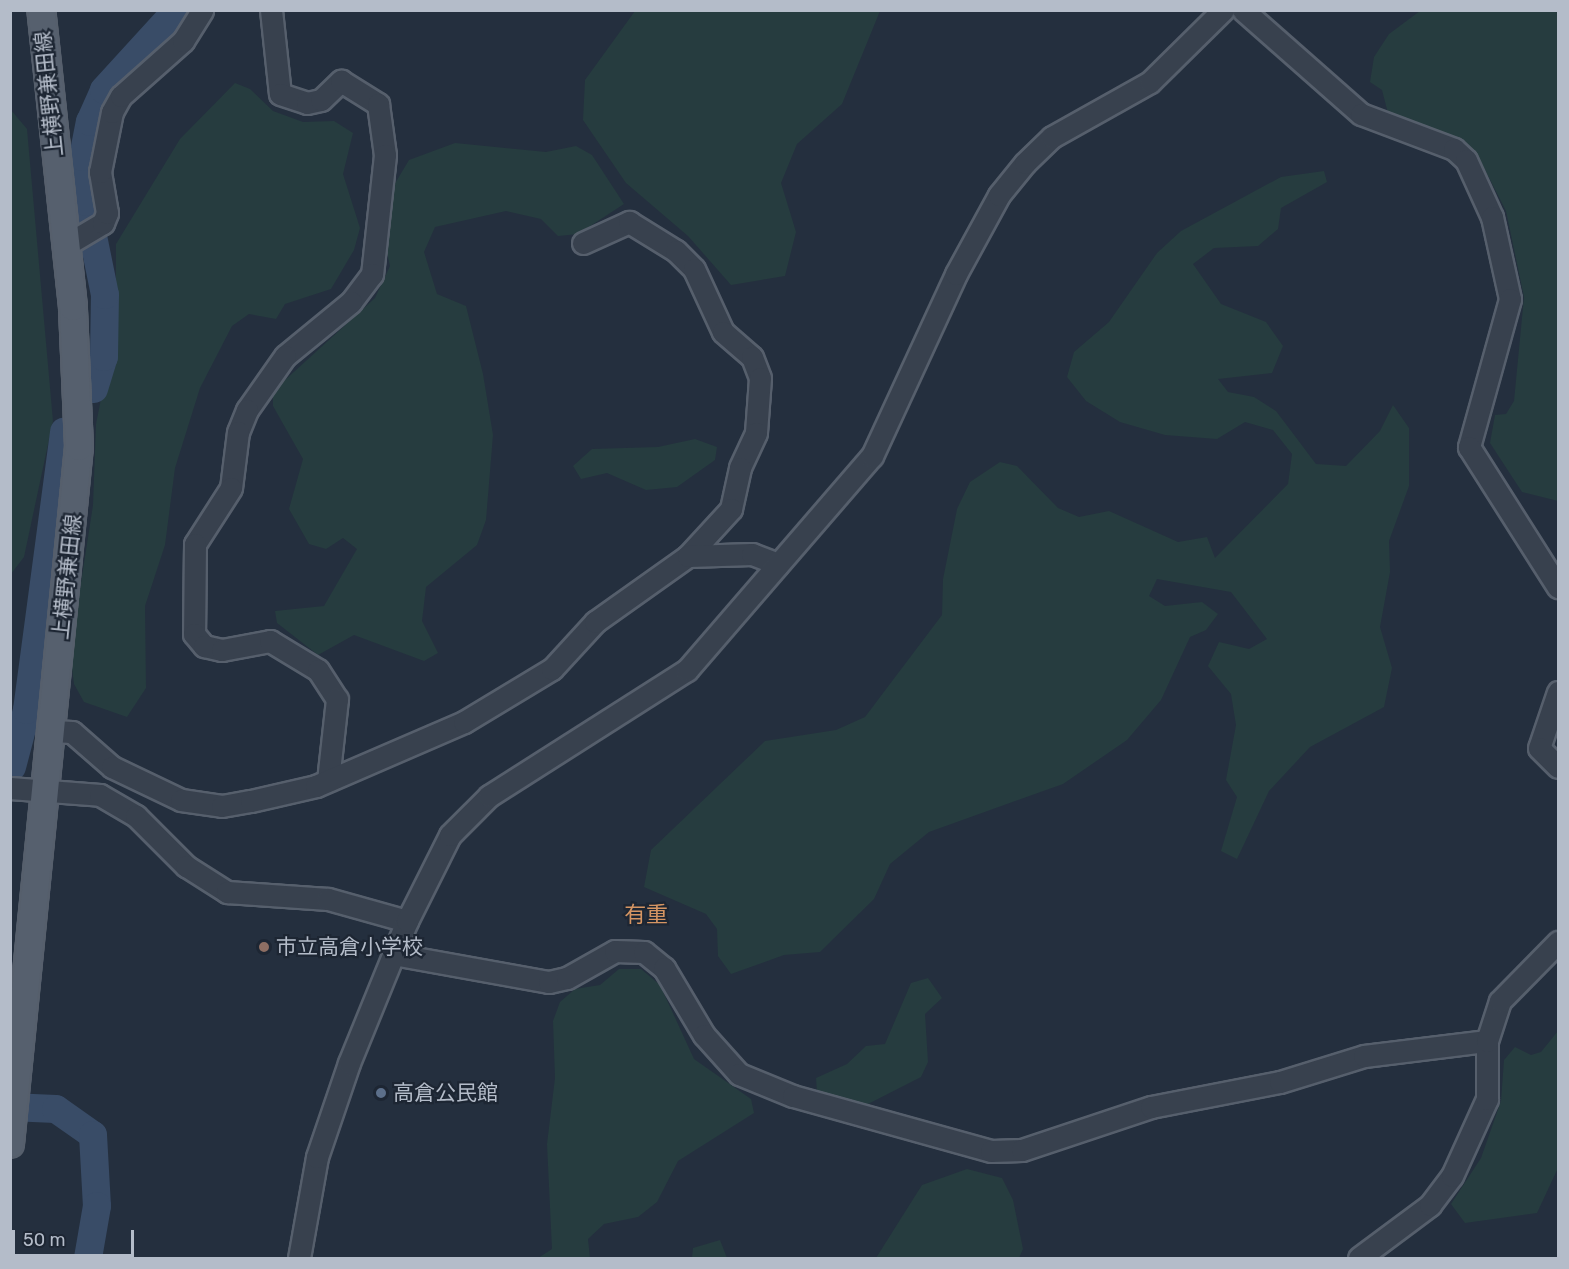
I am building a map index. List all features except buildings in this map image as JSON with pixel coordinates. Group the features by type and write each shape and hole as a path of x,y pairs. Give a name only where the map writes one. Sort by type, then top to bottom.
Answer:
{"main road":[{"name":"上横野兼田線","path":"10,1144 47,789 79,447 72,242 41,10"}],"street":[{"path":"72,242 103,223 107,213 100,172 112,112 121,96 183,41 202,10"},
{"path":"271,10 280,94 307,103 321,100 341,81 378,104 385,155 372,274 351,302 285,356 247,410 238,432 231,488 195,544 194,634 204,646 222,650 270,642 295,653 330,683 337,699 328,781"},
{"path":"299,1258 317,1157 393,954 436,859 468,814 671,684 872,456 956,274 1012,179 1052,137 1150,82 1223,10"},
{"path":"1243,10 1361,114 1391,130 1454,149 1466,160 1492,217 1510,298 1469,447 1558,587"},
{"path":"52,731 72,732 112,767 181,800 222,806 328,781 464,722 552,669 595,622 688,556 731,509 740,468 756,433 760,378 752,357 723,332 694,269 676,251 629,222 583,243"},
{"path":"688,556 752,554 778,564"},
{"path":"1558,692 1539,748 1558,766"},
{"path":"15,789 47,789 100,795 120,805 193,872 227,892 328,899 407,921"},
{"path":"1359,1258 1430,1205 1452,1176 1487,1099 1487,1041 1500,1001 1558,942"},
{"path":"393,954 549,982 567,978 615,951 644,952 664,968 704,1035 739,1074 793,1096 991,1151 1022,1150 1151,1107 1280,1082 1364,1056 1487,1041"}],"green space":[{"path":"635,11 880,11 842,104 797,144 781,183 796,232 785,276 731,285 688,236 626,183 583,120 585,80"},
{"path":"1420,11 1558,11 1558,501 1522,492 1490,443 1495,415 1506,414 1514,401 1524,297 1506,211 1480,160 1390,121 1382,90 1370,82 1374,57 1389,34"},
{"path":"235,83 250,89 273,111 303,122 334,121 353,133 343,174 360,228 354,250 331,289 285,304 276,319 249,314 232,326 200,388 175,468 165,545 145,606 146,688 127,717 84,702 74,684 70,654 93,505 96,424 116,323 116,244 180,139"},
{"path":"11,110 27,129 53,421 24,557 11,574"},
{"path":"455,143 546,152 576,146 592,155 624,204 578,234 558,236 541,219 506,211 435,227 424,252 437,294 466,306 483,374 493,435 486,520 477,545 426,587 422,621 438,653 424,661 354,635 318,655 277,623 275,611 324,606 357,549 343,538 326,549 309,544 289,509 303,459 273,406 273,391 375,298 390,266 382,231 388,195 409,160"},
{"path":"1324,171 1327,182 1281,208 1278,229 1258,246 1214,248 1193,264 1221,304 1266,322 1283,346 1272,373 1218,379 1228,392 1254,397 1276,411 1316,464 1346,466 1380,431 1393,405 1409,428 1409,486 1389,541 1390,572 1380,627 1392,668 1384,707 1310,747 1269,791 1237,859 1221,851 1237,797 1226,780 1236,725 1231,694 1208,666 1219,642 1249,649 1267,639 1231,592 1157,579 1149,596 1165,606 1202,602 1218,614 1206,630 1190,637 1161,700 1127,740 1063,784 929,832 890,864 874,899 820,952 784,955 731,974 718,956 717,929 706,914 644,887 651,850 765,741 836,730 865,717 942,615 943,579 957,509 970,482 1000,462 1017,466 1058,508 1079,517 1109,511 1178,542 1207,537 1215,558 1288,484 1292,454 1273,430 1245,422 1217,439 1165,435 1120,422 1086,401 1067,377 1074,352 1109,322 1157,253 1181,231 1281,177"},
{"path":"695,439 717,447 715,460 677,487 646,490 607,473 581,479 573,466 592,449 658,447"},
{"path":"619,969 641,969 660,985 694,1059 751,1099 754,1113 678,1161 657,1202 638,1217 604,1224 588,1239 590,1258 538,1258 552,1249 547,1144 555,1078 553,1021 560,1002 575,989 600,985"},
{"path":"928,978 942,998 925,1014 928,1062 921,1077 868,1104 817,1093 816,1078 847,1064 866,1046 885,1044 911,983"},
{"path":"1558,1031 1558,1168 1537,1213 1465,1223 1451,1204 1481,1158 1501,1101 1504,1060 1515,1047 1531,1055 1541,1052"},
{"path":"967,1169 1002,1178 1013,1200 1023,1249 1019,1258 876,1258 922,1185"},
{"path":"720,1240 727,1258 692,1258 693,1248"}],"waterway":[{"path":"94,389 104,357 105,295 86,202 83,157 90,122 104,90 177,10"},
{"path":"12,767 27,710 64,431"},
{"path":"10,1107 56,1109 93,1135 97,1206 88,1258"}],"place":[{"name":"市立高倉小学校","path":"264,947"},
{"name":"高倉公民館","path":"381,1093"}],"district":[{"name":"有重","path":"646,915"}]}
